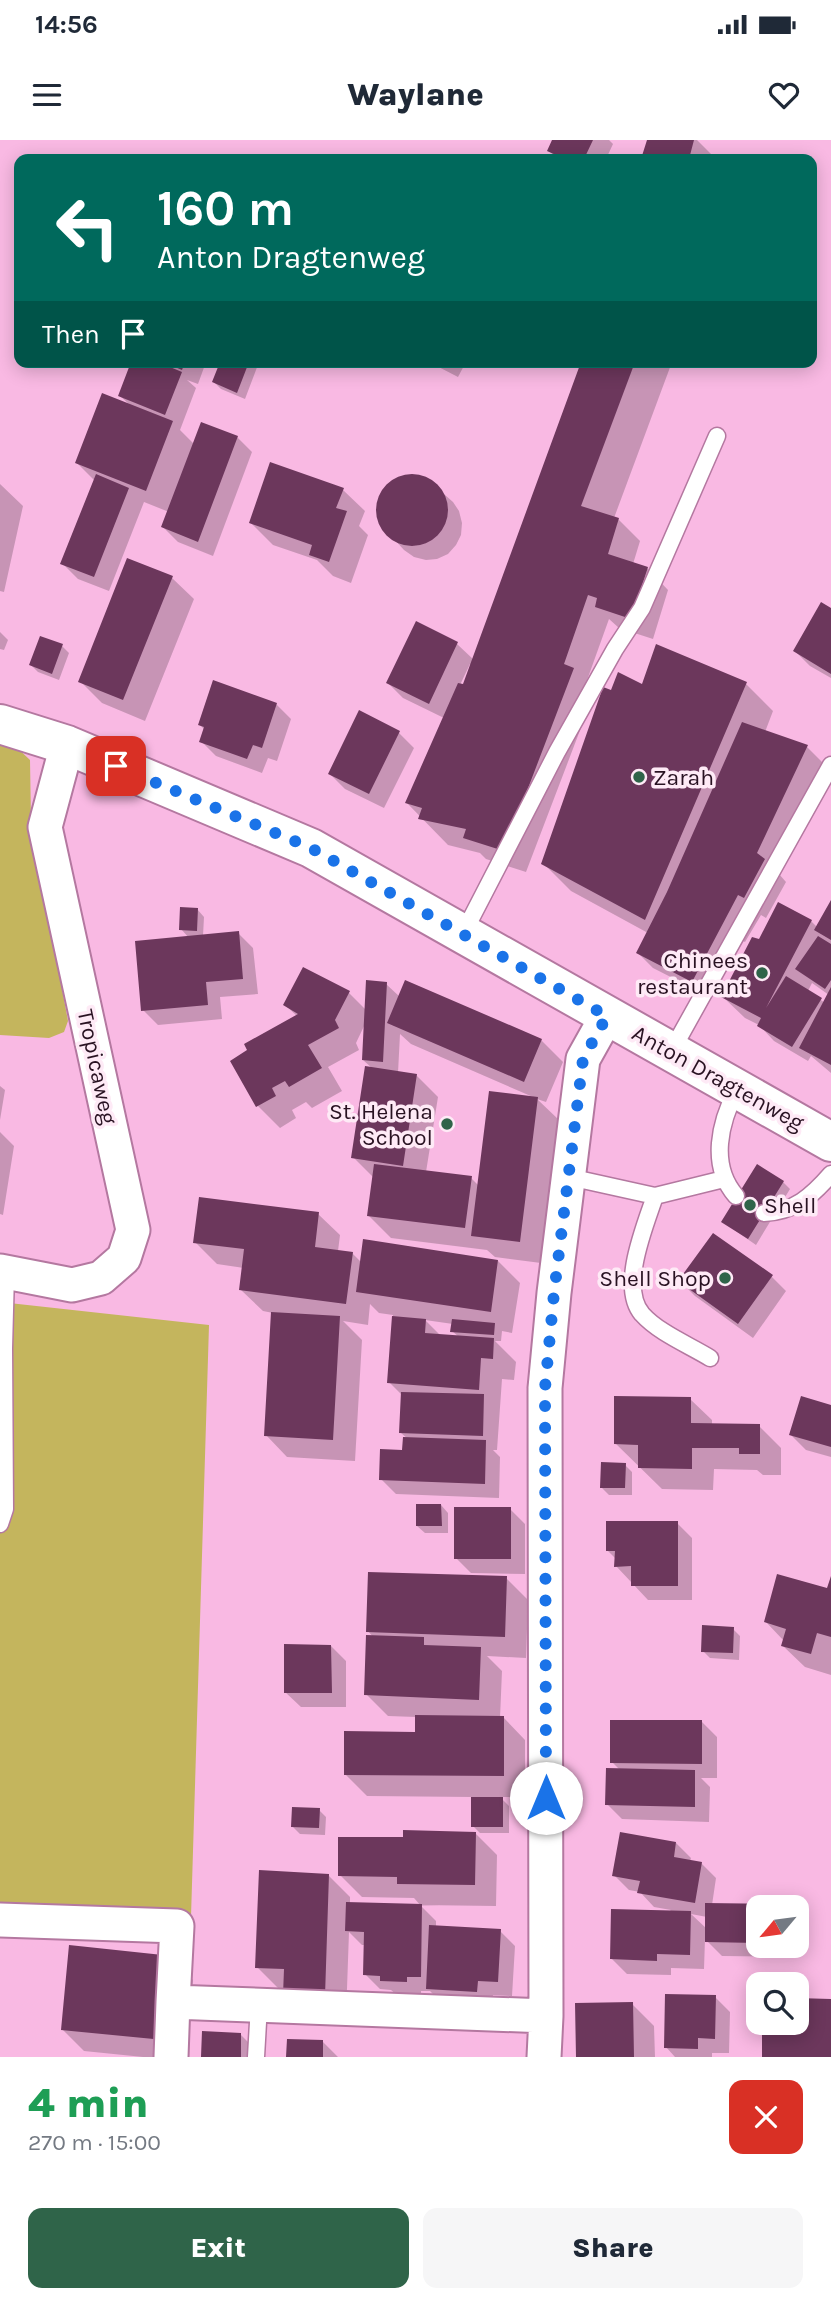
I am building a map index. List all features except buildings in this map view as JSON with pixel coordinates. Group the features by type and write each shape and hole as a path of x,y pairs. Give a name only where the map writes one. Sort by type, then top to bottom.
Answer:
{"main road":[{"name":"Anton Dragtenweg","path":"0,724 67,746 311,848 831,1142"}],"street":[{"name":"Tropicaweg","path":"3,1272 72,1285 101,1278 124,1258 133,1230 45,828 67,746"},
{"path":"544,2057 545,1388 583,1059 607,1016"},
{"path":"0,1920 177,1926 171,2057"},
{"path":"173,2002 546,2016"}],"lane":[{"path":"463,934 557,752 615,649 642,608 717,436"},
{"path":"671,1052 831,765"},
{"path":"736,1196 724,1179 720,1133 726,1110 737,1089"},
{"path":"764,1213 794,1207 816,1191 831,1174"},
{"path":"569,1177 655,1196 724,1179"},
{"path":"655,1196 636,1257 632,1292 641,1313 658,1327 710,1357"},
{"path":"0,1524 5,1509 3,1272"},
{"path":"256,2057 259,2005"}],"shaded area":[{"path":"0,738 13,744 30,760 31,821 68,1021 64,1032 49,1038 0,1035"},
{"path":"0,1302 209,1325 191,1917 0,1911"}],"place":[{"name":"Zarah","path":"639,777"},
{"name":"Chinees restaurant","path":"762,973"},
{"name":"St. Helena School","path":"447,1124"},
{"name":"Shell","path":"750,1205"},
{"name":"Shell Shop","path":"725,1278"}],"route":[{"path":"116,766 311,848 607,1016 583,1059 545,1388 546,1798"}]}
